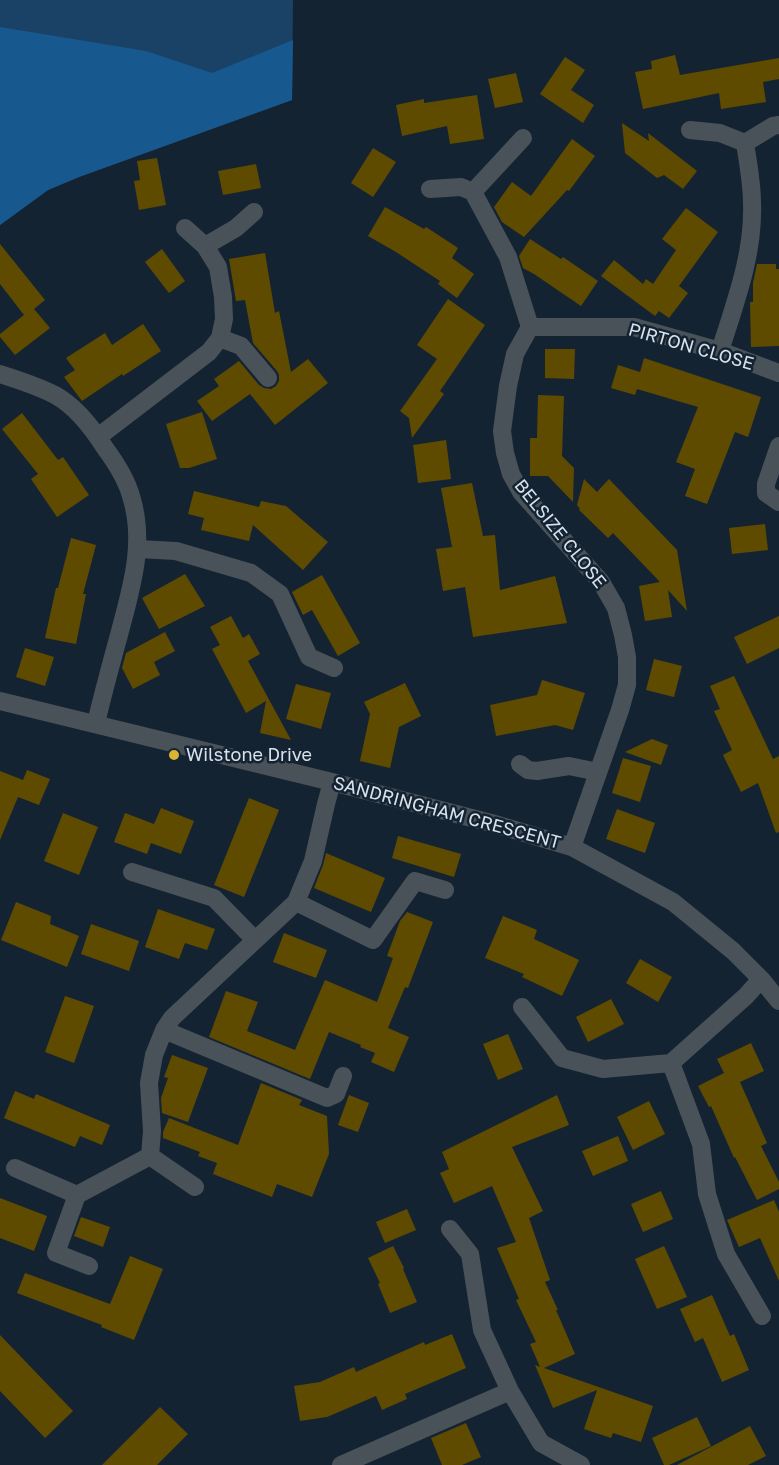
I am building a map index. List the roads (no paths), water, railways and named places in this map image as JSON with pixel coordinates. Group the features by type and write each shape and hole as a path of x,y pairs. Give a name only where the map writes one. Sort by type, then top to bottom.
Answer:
{"street":[{"path":"745,143 773,126 779,125"},
{"path":"690,130 720,133 745,143"},
{"path":"473,192 524,138"},
{"path":"720,351 740,287 750,242 752,202 745,143"},
{"path":"430,189 461,187 473,192 508,257 530,327"},
{"path":"205,246 236,228 254,212"},
{"path":"98,437 209,352 220,338 224,319 218,267 205,246 185,228"},
{"name":"PIRTON CLOSE","path":"530,327 634,327 720,351 779,373"},
{"name":"BELSIZE CLOSE","path":"530,327 515,354 508,386 502,431 505,453 521,492 601,582 616,608 627,657 627,685 620,710 572,847"},
{"path":"220,338 241,346 268,378"},
{"path":"0,374 28,382 57,396 82,417 122,473 132,497 138,549 133,581 96,723"},
{"path":"779,446 766,484 766,493 779,502"},
{"path":"138,549 176,551 251,573 279,594 309,657 334,668"},
{"name":"SANDRINGHAM CRESCENT","path":"0,701 332,782 491,823 572,847 673,902 733,951 779,1001"},
{"path":"520,764 528,770 537,771 570,766 598,772"},
{"path":"150,1156 152,1131 149,1083 154,1055 164,1030 172,1018 297,902 313,861 332,782"},
{"path":"132,872 214,898 255,939"},
{"path":"297,902 373,940 414,881 445,890"},
{"path":"522,1007 562,1058 603,1069 671,1063 746,996 761,979"},
{"path":"164,1030 327,1098 336,1094 343,1076"},
{"path":"671,1063 701,1144 708,1194 726,1254 762,1316"},
{"path":"150,1156 195,1187"},
{"path":"89,1266 56,1253 77,1195 150,1156"},
{"path":"15,1168 77,1195"},
{"path":"450,1230 470,1254 482,1330 510,1391 541,1443 581,1465"},
{"path":"341,1465 510,1391"}],"place":[{"name":"Wilstone Drive","path":"174,755"}]}
